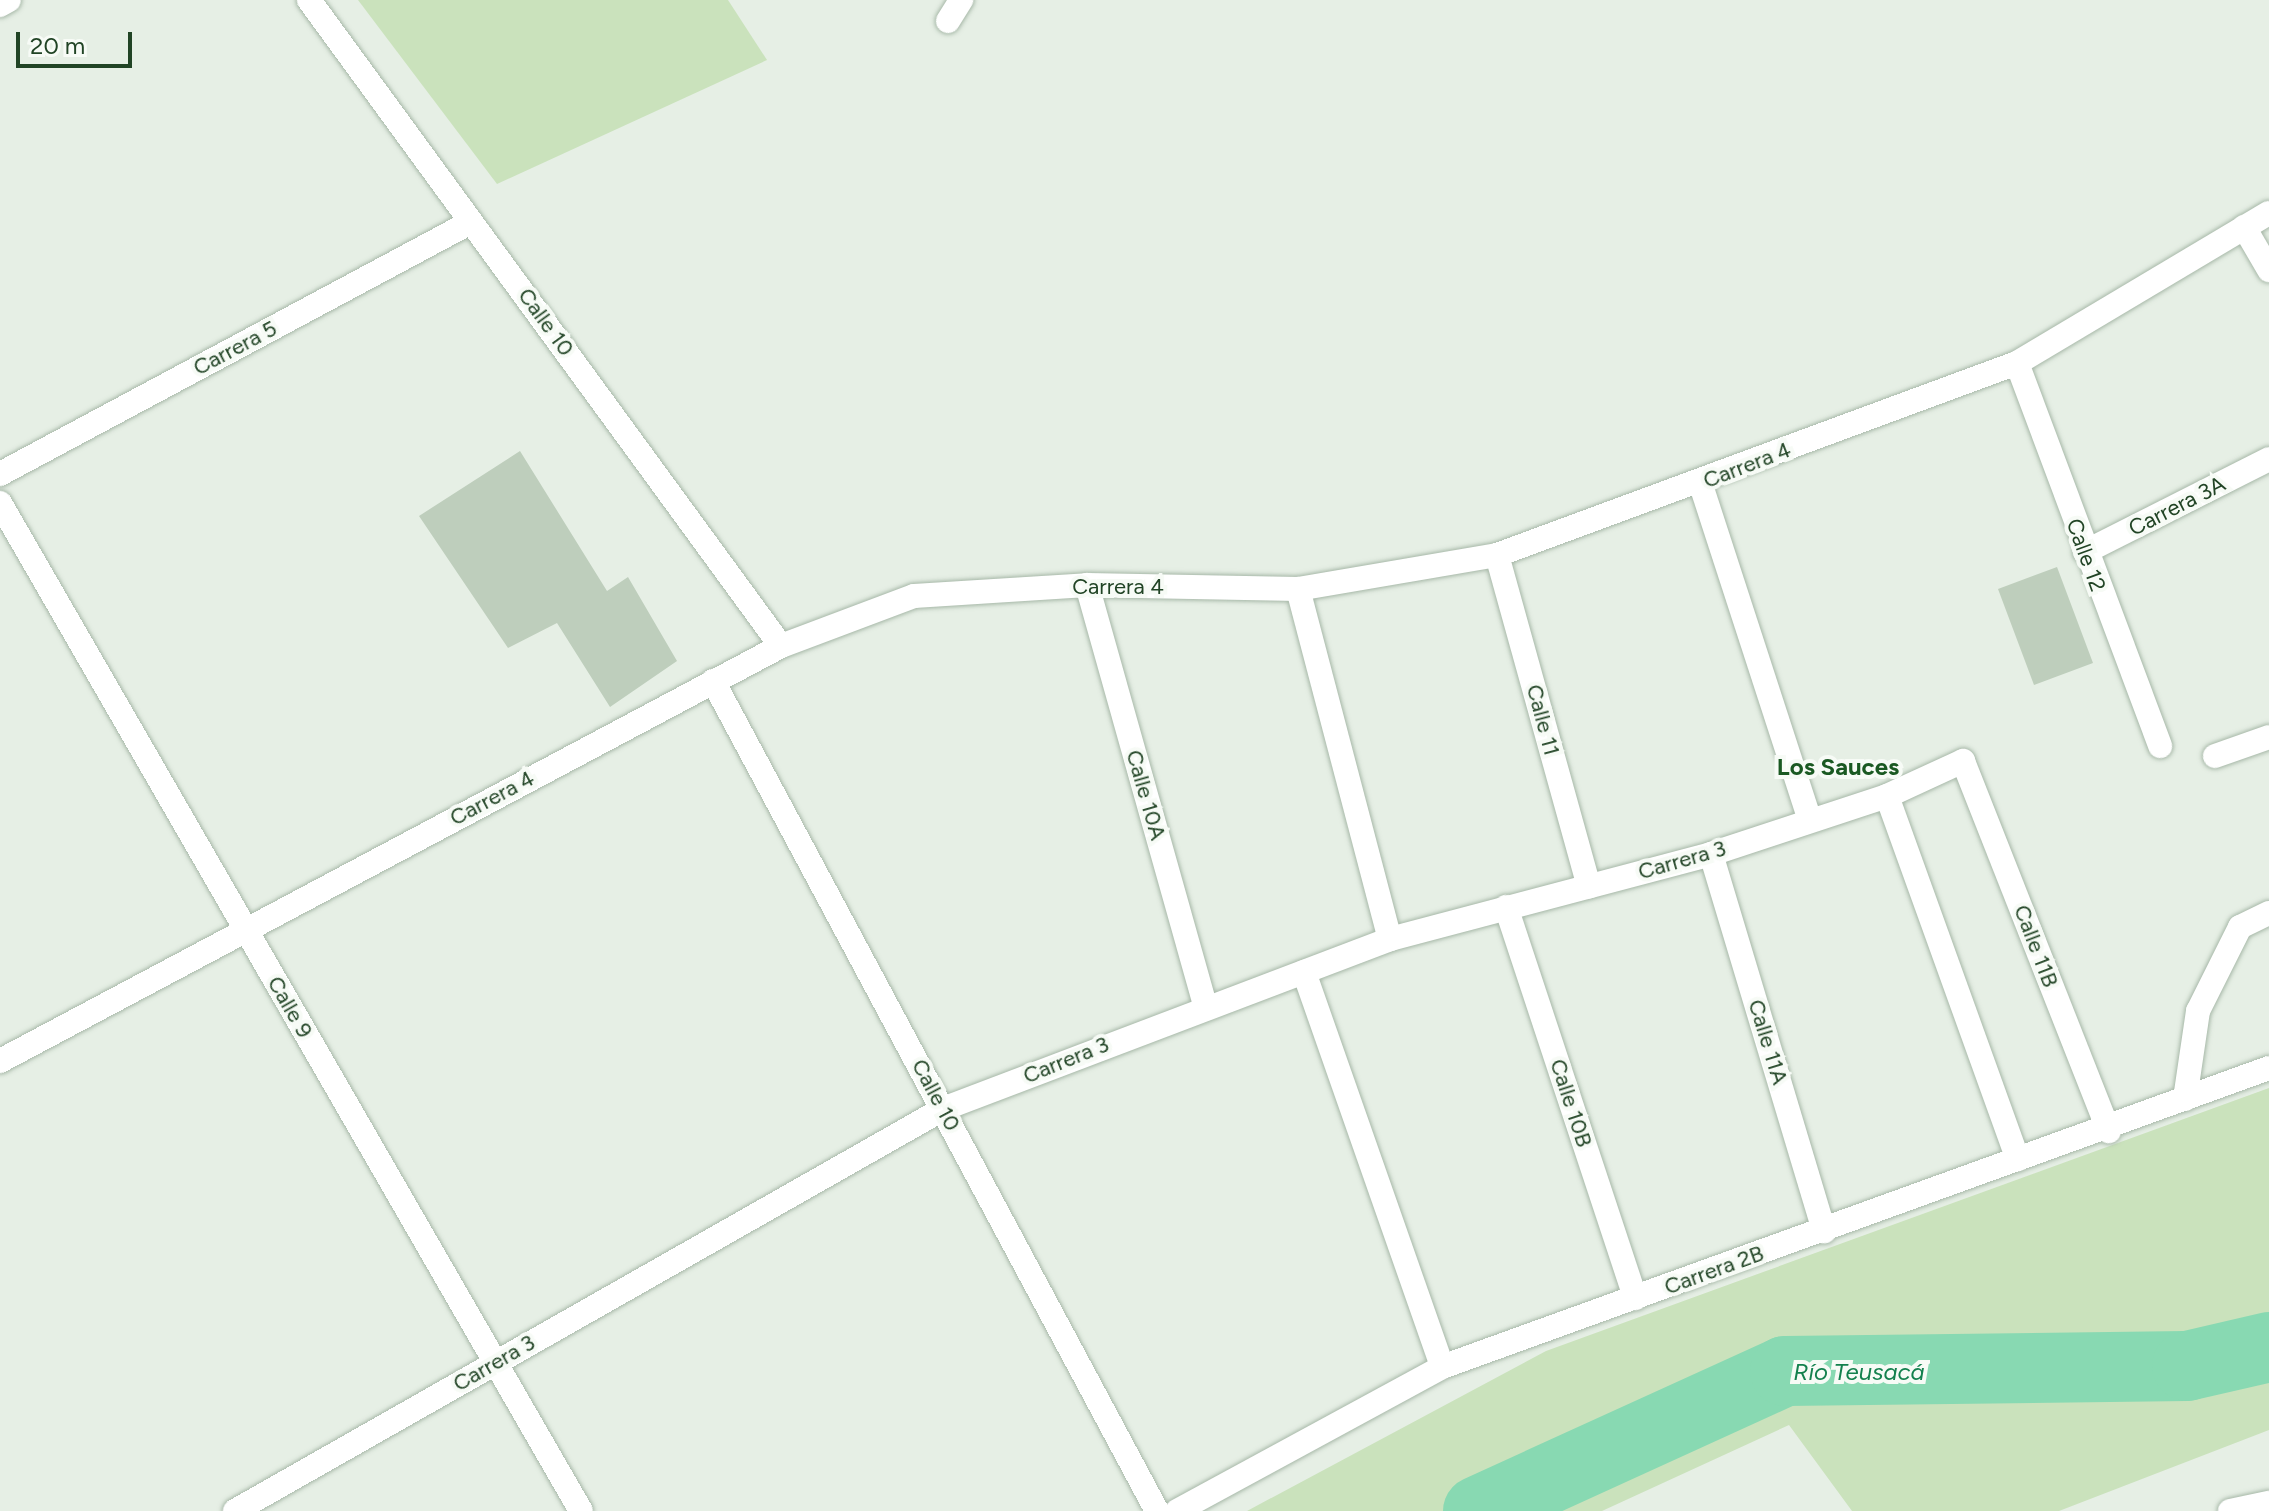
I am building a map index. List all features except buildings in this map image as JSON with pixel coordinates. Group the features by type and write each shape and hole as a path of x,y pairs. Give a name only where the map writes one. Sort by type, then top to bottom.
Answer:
{"street":[{"path":"0,5 9,0"},
{"name":"Calle 10","path":"309,0 781,646"},
{"path":"948,21 961,0"},
{"name":"Carrera 4","path":"0,1061 781,646 914,596 1087,585 1298,589 1497,555 2017,363 2269,213"},
{"name":"Carrera 5","path":"0,474 471,222"},
{"path":"2244,227 2269,270"},
{"name":"Calle 12","path":"2017,363 2085,552 2160,746"},
{"name":"Carrera 3A","path":"2085,552 2267,464"},
{"path":"1700,482 1809,818"},
{"name":"Calle 9","path":"0,503 581,1511"},
{"name":"Calle 11","path":"1497,555 1589,886"},
{"name":"Calle 10A","path":"1087,585 1205,1005"},
{"path":"1298,589 1390,939"},
{"name":"Calle 10","path":"713,681 1157,1511"},
{"path":"2215,756 2269,737"},
{"name":"Carrera 3","path":"235,1511 943,1109 1205,1005 1390,939 1711,854 1809,818 1887,796 1963,761"},
{"name":"Calle 11B","path":"1963,761 2109,1131"},
{"path":"1887,796 2018,1159"},
{"name":"Calle 11A","path":"1711,854 1824,1231"},
{"name":"Calle 10B","path":"1506,907 1635,1298"},
{"path":"2185,1099 2198,1011 2240,927 2269,913"},
{"path":"1304,972 1442,1367"},
{"name":"Carrera 2B","path":"1177,1511 1442,1367 2018,1159 2109,1131 2269,1068"},
{"path":"2230,1511 2269,1503"}],"green space":[{"path":"358,0 728,0 767,60 497,184"},
{"path":"2269,1088 2269,1430 2059,1511 1852,1511 1789,1425 1602,1511 1247,1511 1546,1351"}],"waterway":[{"name":"Río Teusacá","path":"1478,1511 1785,1371 2187,1366 2269,1347"}],"district":[{"name":"Los Sauces","path":"1838,767"}]}
